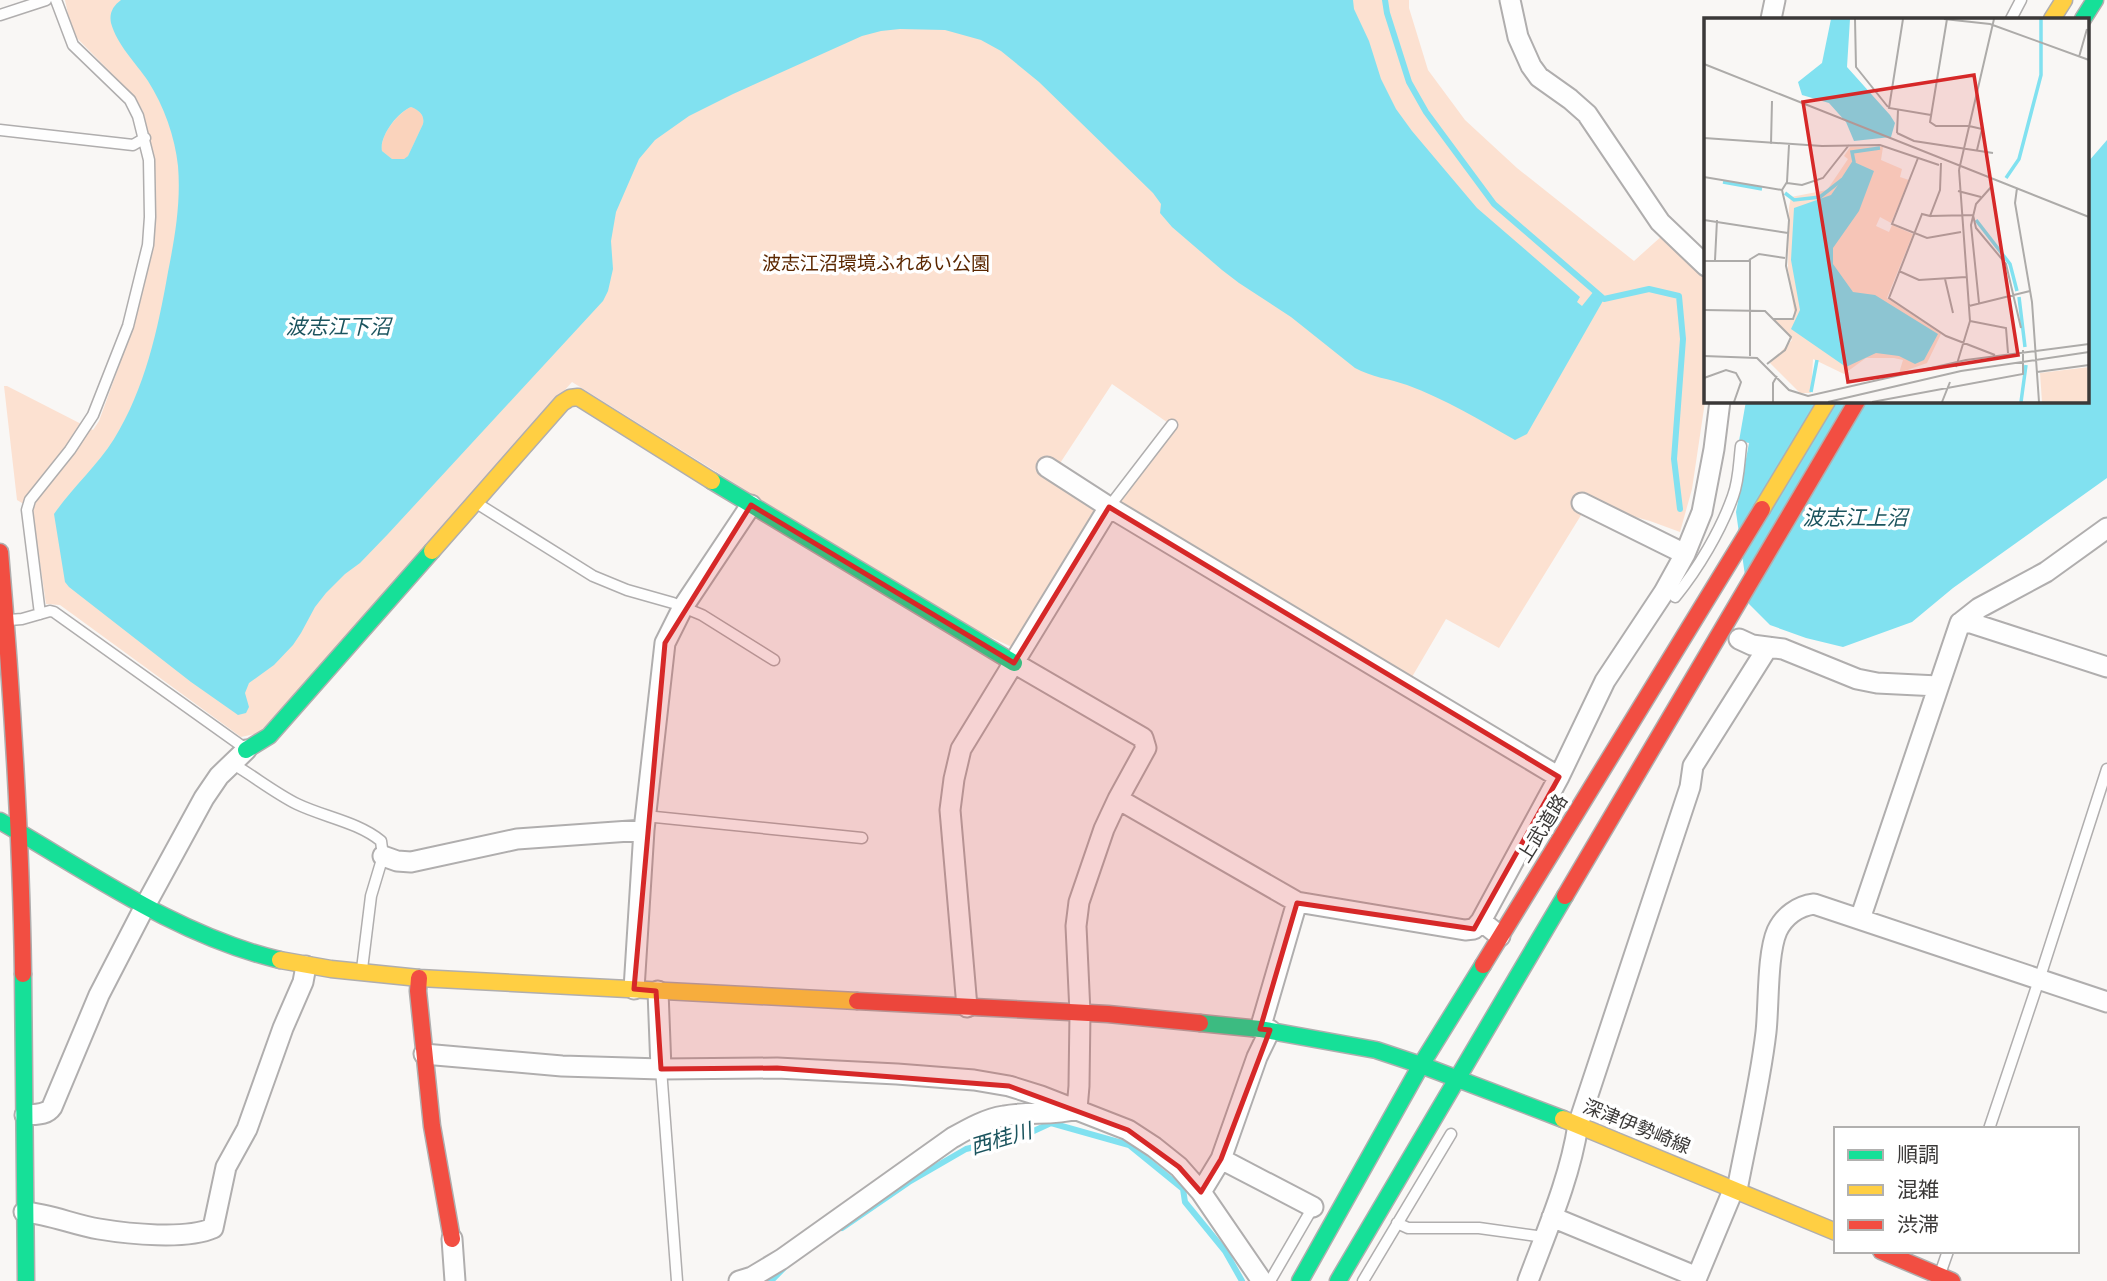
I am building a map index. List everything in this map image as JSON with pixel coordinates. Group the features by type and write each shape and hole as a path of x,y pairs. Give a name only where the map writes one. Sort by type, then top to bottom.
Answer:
{"main road":[{"path":"2053,18 2064,0"},
{"path":"2084,18 2095,0"},
{"path":"239,757 269,736 562,403 578,397 1014,663"},
{"name":"上武道路","path":"1300,1281 1421,1065 1709,599 1825,402"},
{"path":"1338,1281 1856,402"},
{"path":"0,552 22,891 26,1281"},
{"name":"深津伊勢崎線","path":"0,821 145,906 199,934 257,955 306,966 419,978 1080,1013 1265,1030 1376,1050 1578,1125 1834,1231"},
{"path":"419,978 432,1126 452,1240"},
{"path":"1885,1253 1943,1279"}],"street":[{"path":"1510,0 1518,37 1539,77 1587,114 1660,222 1704,264"},
{"path":"1771,18 1775,0"},
{"path":"1118,799 1297,902 1465,930 1474,929 1481,921 1559,777 1605,681 1653,606 1673,596 1685,554 1702,512 1720,402"},
{"path":"1047,467 1109,507 1559,777"},
{"path":"1582,503 1685,554"},
{"path":"634,989 645,823 665,643 683,607 751,505"},
{"path":"967,1007 950,810 961,749 1109,507"},
{"path":"1860,919 1960,623 1979,608 2046,572 2107,528"},
{"path":"1960,623 1971,623 2107,667"},
{"path":"1739,639 1746,644 1783,649 1857,679 1877,683 1938,686"},
{"path":"1528,1281 1552,1217 1575,1144 1578,1125 1686,800 1693,766 1768,647"},
{"path":"1014,663 1143,737 1146,748 1104,829 1079,902 1076,926 1080,1013 1077,1110"},
{"path":"25,1115 43,1114 52,1107 99,995 145,906 204,798 219,776 239,757"},
{"path":"383,856 411,862 517,839 645,823"},
{"path":"1201,1192 1221,1159 1257,1057 1297,902"},
{"path":"1552,1217 1697,1277 1735,1189 1766,1033 1773,946 1777,929 1790,914 1803,905 1814,904 2107,1002"},
{"path":"1481,921 1500,936"},
{"path":"24,1212 43,1214 98,1229 177,1236 213,1228 226,1167 247,1129 283,1028 303,982 306,966"},
{"path":"658,991 661,1069"},
{"path":"424,1054 562,1066 776,1068 974,1080 1009,1086 1128,1130 1154,1147 1179,1167 1201,1192 1262,1281"},
{"path":"739,1281 782,1259 952,1138 980,1123 1004,1116 1058,1114 1077,1110"},
{"path":"1221,1159 1313,1207"},
{"path":"452,1240 456,1281"}],"lane":[{"path":"0,15 46,0"},
{"path":"40,614 26,510 30,500 93,415 128,326 148,245 150,191 149,160 138,116 130,100 73,45 56,0"},
{"path":"2012,18 2021,0"},
{"path":"0,130 133,145 145,138"},
{"path":"1109,507 1172,425"},
{"path":"1673,596 1686,583 1709,547 1733,497 1741,446"},
{"path":"475,502 593,576 702,615 774,660"},
{"path":"6,620 22,619 50,611 57,614 239,744 239,757 276,793 381,841 383,856 370,895 361,973"},
{"path":"1990,1127 2107,769"},
{"path":"645,823 862,838"},
{"path":"661,1069 677,1281"},
{"path":"1363,1281 1451,1134"},
{"path":"1270,1281 1313,1207"},
{"path":"1397,1223 1408,1228 1479,1228 1544,1237"},
{"path":"1358,1248 1375,1260"},
{"path":"1943,1279 1948,1253"},
{"path":"1280,1266 1300,1281"}],"highlighted area":[{"path":"751,505 1014,663 1109,507 1559,777 1474,929 1297,903 1260,1029 1270,1030 1221,1159 1201,1192 1179,1167 1128,1130 1009,1086 777,1068 661,1069 656,991 634,989 665,643"}],"green space":[{"name":"波志江沼環境ふれあい公園","path":"65,0 1409,0 1428,70 1465,120 1517,168 1634,261 1664,234 1704,269 1705,402 1692,489 1680,532 1610,510 1583,512 1499,648 1446,619 1409,682 1116,504 1174,427 1112,384 1051,477 1096,503 1097,513 1016,649 954,620 572,382 259,733 241,737 60,605 46,604 32,509 17,500 4,386 93,430 99,421 119,366 144,284 154,234 153,164 143,111 132,94 72,33"}],"shaded area":[{"path":"411,107 420,113 423,124 408,156 404,159 392,159 382,151 383,139 395,120"}],"water":[{"name":"波志江下沼","path":"1353,0 1381,79 1396,109 1412,131 1477,208 1580,297 1577,302 1582,306 1594,291 1604,299 1527,434 1515,440 1435,397 1355,368 1291,317 1239,283 1172,227 1160,213 1161,204 1153,193 1039,82 1001,51 981,40 945,30 900,29 862,36 689,116 655,140 639,159 616,212 611,241 613,269 603,301 388,534 326,593 293,645 274,665 249,683 245,693 249,707 246,713 238,715 191,682 65,582 54,514 107,449 134,400 160,315 178,206 177,155 171,133 154,91 114,31 111,16 118,2","holes":["411,107 422,115 423,124 408,156 404,159 392,159 382,151 383,138 390,125"]},
{"name":"波志江上沼","path":"2107,140 2107,478 1953,588 1912,622 1843,647 1770,625 1749,604 1736,512 1749,443 1739,441 1746,402 2090,402 2090,160"}],"waterway":[{"path":"1385,0 1409,82 1426,112 1494,204 1604,299 1649,289 1679,296 1683,339 1674,459 1680,509"},
{"name":"西桂川","path":"842,1228 909,1182 966,1149 1025,1135 1051,1123 1129,1145 1183,1189 1185,1202 1225,1251 1242,1281"},
{"name":"西桂川","path":"771,1281 784,1268"}],"traffic: fast":[{"path":"2084,18 2095,0"},
{"path":"712,481 1014,663"},
{"path":"246,750 269,736 432,551"},
{"path":"0,821 101,882 170,919 242,949 280,960"},
{"path":"1338,1281 1565,896"},
{"path":"1300,1281 1421,1065 1483,965"},
{"path":"23,974 26,1281"},
{"path":"1200,1023 1260,1029 1376,1050 1563,1119"}],"traffic: slow":[{"path":"2053,18 2064,0"},
{"path":"432,551 562,403 570,398 578,397 712,481"},
{"path":"1762,509 1826,402"},
{"path":"280,960 331,969 419,978 857,1001"},
{"path":"1563,1119 1834,1231"}],"traffic: jam":[{"path":"1565,896 1856,402"},
{"path":"1483,965 1762,509"},
{"path":"0,552 15,763 23,974"},
{"path":"419,978 418,991 432,1126 452,1239"},
{"path":"857,1001 1108,1014 1200,1023"},
{"path":"1886,1253 1952,1281"}]}
